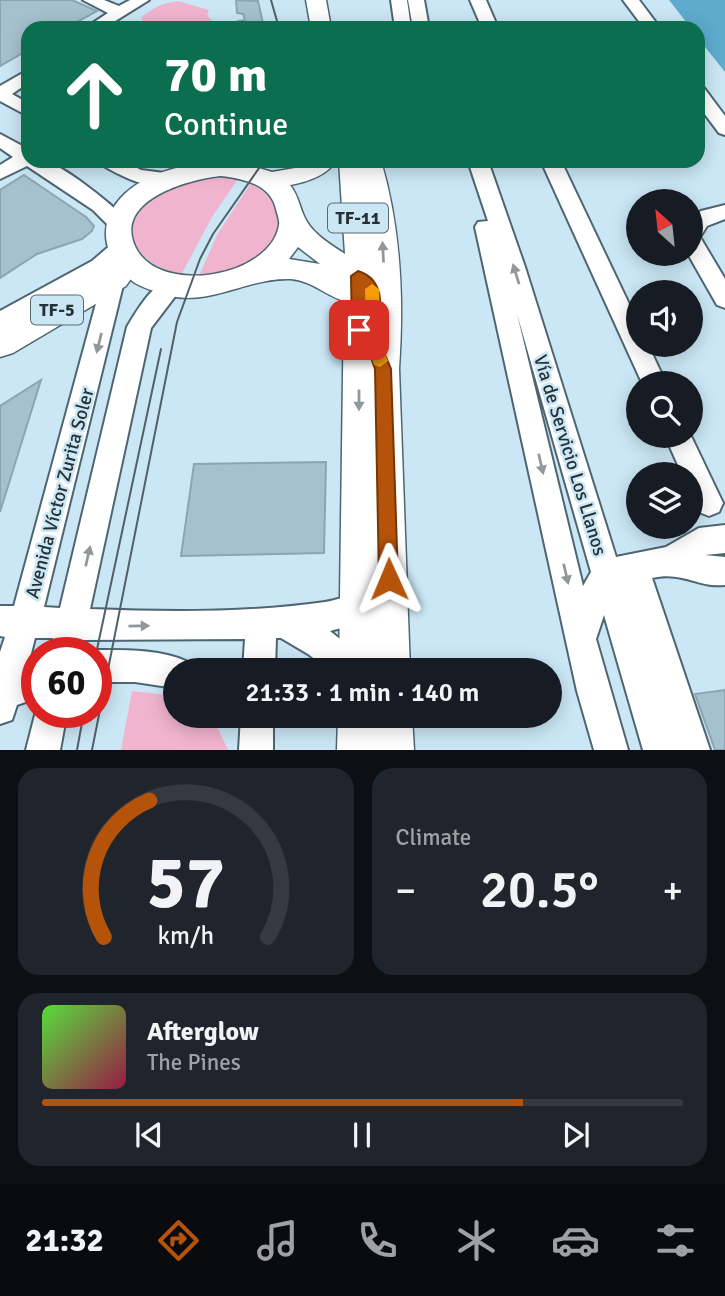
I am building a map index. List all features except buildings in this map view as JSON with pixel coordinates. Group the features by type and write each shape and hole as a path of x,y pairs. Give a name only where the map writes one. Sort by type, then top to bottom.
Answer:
{"highway":[{"name":"TF-5","path":"0,343 120,252"}],"main road":[{"path":"302,0 305,21"},
{"path":"316,0 320,21"},
{"path":"362,658 374,603 383,369 374,343 373,292 359,292 308,270 290,268 257,271 216,286 172,286 146,277 120,252 137,197 165,179 192,170 221,168 249,172 268,181 282,192 288,201 293,222 359,292 374,603 387,658"},
{"path":"268,181 302,175 313,168"},
{"name":"TF-11","path":"352,168 359,234 359,292"},
{"name":"TF-11","path":"371,168 378,193 382,228 387,338 383,369"},
{"path":"257,271 280,251 293,222"},
{"path":"359,728 359,750"},
{"path":"391,728 392,750"}],"street":[{"path":"91,0 120,12"},
{"path":"105,21 141,0"},
{"path":"120,21 155,0"},
{"path":"416,0 420,21"},
{"path":"478,0 487,21"},
{"path":"631,0 647,21"},
{"path":"399,1 402,21"},
{"path":"0,81 21,70"},
{"path":"21,80 0,94 21,107"},
{"path":"705,102 725,129"},
{"path":"0,140 21,154"},
{"path":"0,173 21,162"},
{"path":"0,322 100,267 120,252 100,205 44,168"},
{"path":"122,168 137,176 165,179"},
{"name":"Vía de Servicio Los Llanos","path":"466,168 481,211 501,288 581,639 611,745"},
{"name":"Vía de Servicio Los Llanos","path":"480,168 514,267 577,482 621,570 660,750"},
{"path":"554,168 647,371"},
{"path":"704,218 725,212"},
{"name":"Avenida Víctor Zurita Soler","path":"15,685 12,620 97,350 120,252"},
{"path":"704,261 725,299"},
{"name":"Avenida Víctor Zurita Soler","path":"68,637 139,327 142,319 172,286"},
{"path":"501,288 546,414 583,544 621,570 673,689 693,750"},
{"path":"684,448 709,503"},
{"path":"581,639 596,591 621,570 671,560 699,542 725,539"},
{"path":"671,560 714,572 725,570"},
{"path":"12,620 128,626 272,623 374,603"},
{"path":"262,658 272,623"},
{"path":"272,623 326,646 338,658"},
{"path":"112,666 163,670"},
{"path":"43,750 48,728"},
{"path":"256,750 257,728"}],"shaded area":[{"path":"178,1 209,10 207,15 212,21 143,21 141,18 149,11"},
{"path":"221,176 238,179 212,217 181,275 167,271 144,256 133,236 133,224 150,200 166,189 184,182"},
{"path":"251,183 263,191 277,211 279,222 272,242 264,252 246,264 226,272 199,276 217,235"},
{"path":"132,691 163,695 163,728 218,728 228,750 121,750"}],"water":[{"path":"669,0 725,0 725,72 705,47 705,21 686,21"}],"tram line":[{"path":"271,0 277,21"},
{"path":"92,750 177,322 200,259 213,234 259,168"},
{"path":"100,637 161,349"},
{"path":"77,750 81,728"}],"slow traffic":[{"path":"372,289 374,343 380,361"}],"route":[{"path":"359,330 358,276 372,288 374,343 383,369 389,579"}]}
